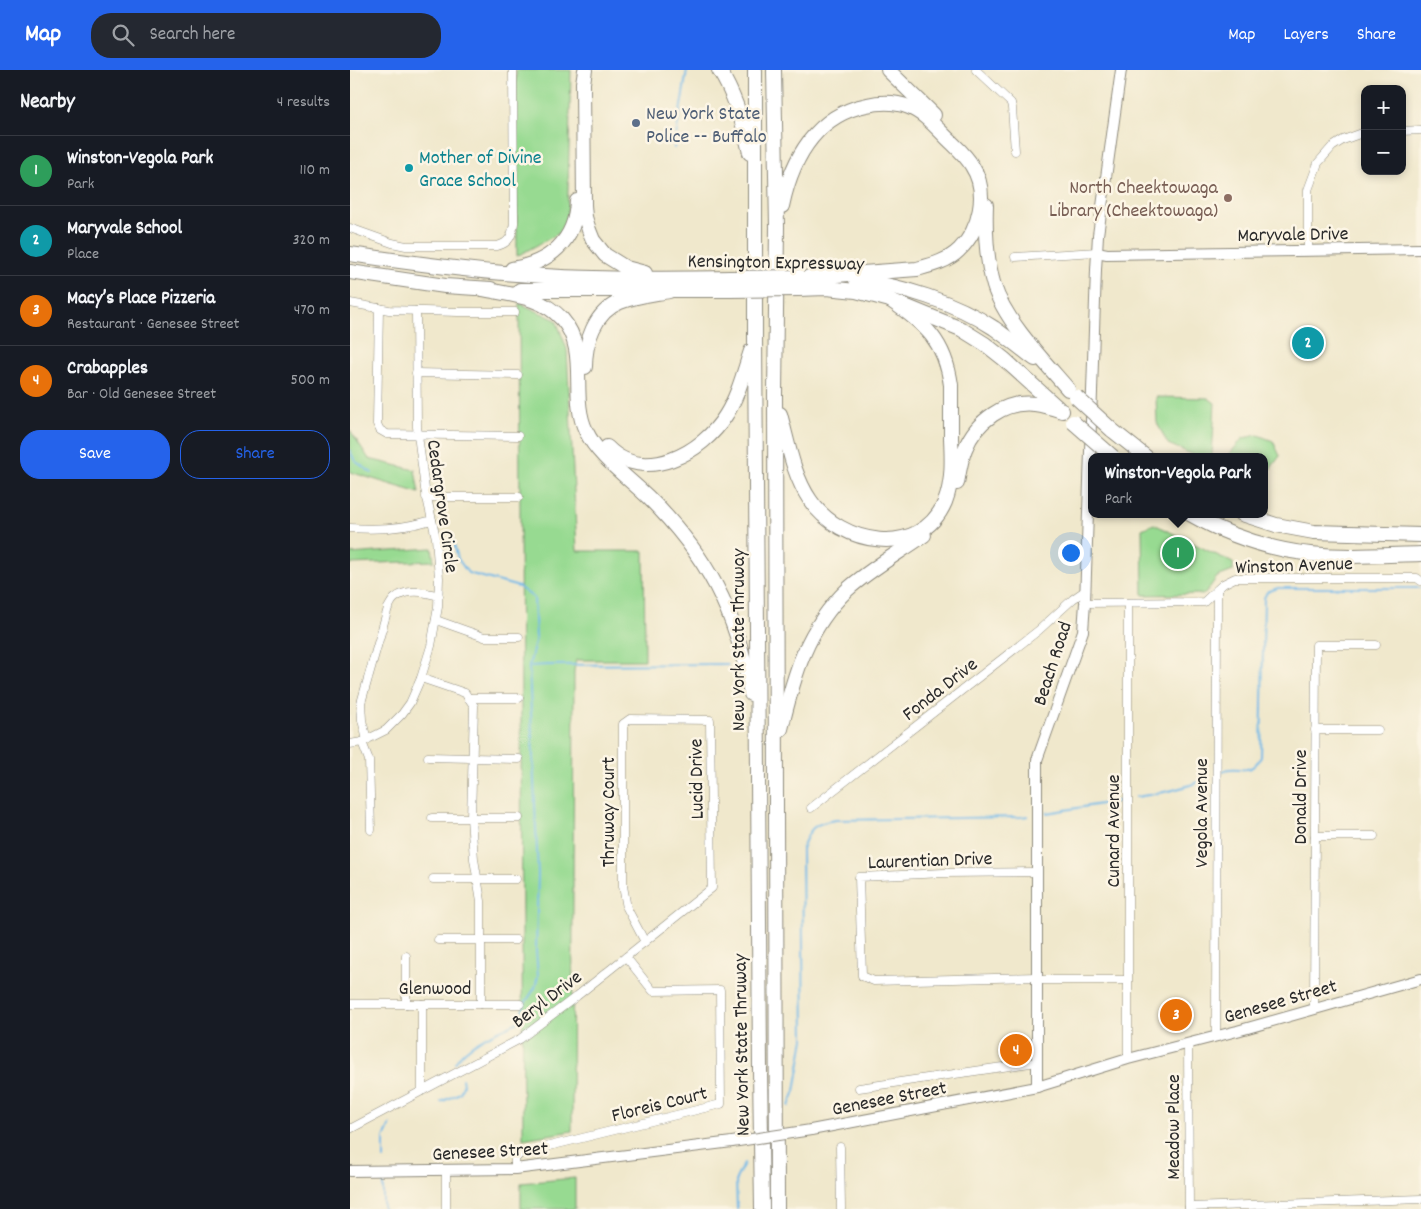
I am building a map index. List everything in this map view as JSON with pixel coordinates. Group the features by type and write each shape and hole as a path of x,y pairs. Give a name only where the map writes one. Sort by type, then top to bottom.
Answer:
{"highway":[{"path":"494,272 522,268 543,260 560,246 572,229 577,209 578,81 580,70"},
{"path":"585,70 583,83 584,217 590,233 601,252 614,262 670,285"},
{"path":"719,70 742,121 755,177"},
{"name":"New York State Thruway","path":"755,70 755,337 762,1209"},
{"name":"New York State Thruway","path":"774,70 777,227 775,394 777,1209"},
{"path":"888,70 966,147 981,168 986,191 986,248 994,287 1017,328 1072,393"},
{"path":"777,227 785,190 807,145 829,121 844,112 858,107 884,103 898,104 915,110 927,117 966,157 973,167 981,191 976,224 970,236 953,255 933,265 917,268 802,281"},
{"name":"Kensington Expressway","path":"355,255 494,272 670,285"},
{"name":"Kensington Expressway","path":"355,273 445,286 482,289 558,291 846,279 911,291 958,309 994,328 1034,358 1112,430 1141,453"},
{"name":"Kensington Expressway","path":"802,281 826,288 856,292 890,300 961,329 1004,359 1108,453"},
{"path":"670,285 618,303 600,318 588,339 585,359 584,402 586,413 589,423 602,443 614,454 623,459 647,464 661,463 684,454 708,437 727,414 738,389 755,337"},
{"path":"482,289 530,298 540,302 554,312 566,325 576,350 579,401 586,431 603,454 649,497 675,525 707,569 731,616 743,652 758,729"},
{"path":"775,394 797,476 811,502 829,520 855,535 883,540 900,539 910,536 927,526 944,503 950,480 949,371 944,357 931,334 912,314 890,300"},
{"path":"775,751 793,681 808,644 821,620 850,588 927,533 938,523 950,503 955,490 964,450 977,428 1004,408 1019,404 1034,404 1062,411"},
{"path":"1197,518 1211,526 1244,539 1284,550 1340,556 1421,555"},
{"path":"1254,518 1276,525 1314,532 1421,535"}],"street":[{"path":"350,228 406,246 497,246 504,244 509,239 514,223 513,70"},
{"path":"976,70 1011,103 1015,151"},
{"name":"Beach Road","path":"1090,453 1098,235 1121,70"},
{"path":"1406,131 1421,130"},
{"path":"1308,250 1308,190 1318,163 1332,147 1350,136 1361,133"},
{"name":"Maryvale Drive","path":"1015,257 1097,252 1107,254 1421,249"},
{"path":"350,302 389,310 515,312"},
{"path":"379,308 377,424 380,430 387,434 518,436"},
{"name":"Cedargrove Circle","path":"350,744 364,741 386,730 410,703 422,678 436,620 439,596 436,538 426,496 418,434 416,311"},
{"path":"416,373 518,374"},
{"path":"426,496 519,497"},
{"name":"Beach Road","path":"1036,1087 1037,760 1083,631 1086,603 1088,518"},
{"path":"350,528 395,527 432,520"},
{"name":"Winston Avenue","path":"1086,603 1204,602 1223,584 1235,578 1418,578 1421,581"},
{"name":"Fonda Drive","path":"811,808 1032,636 1073,599 1086,590"},
{"name":"Vegola Avenue","path":"1216,1037 1217,590"},
{"path":"371,830 369,760 364,741 362,703 388,608 395,598 405,593 419,591 439,596"},
{"name":"Cunard Avenue","path":"1128,603 1128,1059"},
{"path":"436,620 484,636 519,637"},
{"name":"Donald Drive","path":"1314,1009 1316,645 1376,645"},
{"path":"422,678 465,693 474,706 472,818 474,858 481,901 481,1004"},
{"path":"468,698 519,698"},
{"name":"Thruway Court","path":"645,942 627,908 623,886 623,724 630,719 668,720"},
{"name":"Lucid Drive","path":"668,720 710,720 712,849"},
{"path":"1315,730 1378,730"},
{"path":"428,757 519,759"},
{"path":"432,818 519,818"},
{"path":"1315,836 1374,836"},
{"name":"Beryl Drive","path":"350,1129 520,1039 550,1017 712,888 712,849"},
{"name":"Laurentian Drive","path":"1036,978 874,981 862,976 859,878 1037,872"},
{"path":"433,879 516,879"},
{"path":"438,940 516,940"},
{"path":"406,956 406,1004"},
{"name":"Floreis Court","path":"515,1170 515,1159 521,1154 721,1104 720,990 653,992 626,957"},
{"path":"1036,978 1127,980"},
{"name":"Genesee Street","path":"350,1171 515,1170 811,1130 1036,1087 1128,1059 1216,1037 1421,979"},
{"name":"Glenwood","path":"350,1004 520,1004"},
{"path":"422,1004 422,1091"},
{"name":"Meadow Place","path":"1188,1044 1189,1208"},
{"path":"858,1088 1037,1062"},
{"path":"840,1147 841,1209"},
{"path":"446,1171 446,1209"},
{"path":"1189,1208 1421,1199"}],"green space":[{"path":"516,70 571,70 567,229 517,256"},
{"path":"519,303 556,320 567,349 577,551 644,551 645,660 576,660 574,671 572,1131 523,1139"},
{"path":"1156,397 1208,398 1215,403 1212,453 1189,453 1168,444 1157,423"},
{"path":"350,430 369,459 415,470 419,493 350,472"},
{"path":"1258,435 1273,441 1280,456 1268,472 1268,453 1230,453 1243,438"},
{"path":"1154,524 1233,563 1233,571 1217,577 1205,594 1143,595 1142,529"},
{"path":"432,548 434,561 350,564 350,554"},
{"path":"575,1178 575,1209 521,1209 521,1183"}],"waterway":[{"path":"674,148 687,70"},
{"path":"350,451 355,461 372,473"},
{"path":"452,536 458,559 468,573 519,587 534,598 536,638 529,666 538,874 536,951 538,976 535,988 525,1003 518,1022 492,1034 467,1049 455,1063"},
{"path":"1222,771 1228,769 1247,769 1256,764 1261,757 1264,598 1267,592 1278,588 1420,588"},
{"path":"529,666 728,664"},
{"path":"1136,797 1181,788 1207,778"},
{"path":"1047,813 1119,801"},
{"path":"789,1106 795,1091 804,1039 802,849 810,831 817,825 836,820 1028,816"},
{"path":"441,1102 460,1093 463,1085 462,1079"},
{"path":"384,1159 384,1138 390,1125 390,1127"},
{"path":"737,1209 736,1179 744,1163"},
{"path":"383,1180 383,1209"}],"place":[{"name":"New York State Police -- Buffalo","path":"636,123"},
{"name":"Mother of Divine Grace School","path":"409,168"},
{"name":"North Cheektowaga Library (Cheektowaga)","path":"1228,198"},
{"name":"Maryvale School","path":"1308,343"},
{"name":"Winston-Vegola Park","path":"1178,553"},
{"name":"Macy’s Place Pizzeria","path":"1176,1015"},
{"name":"Crabapples","path":"1016,1050"}]}
